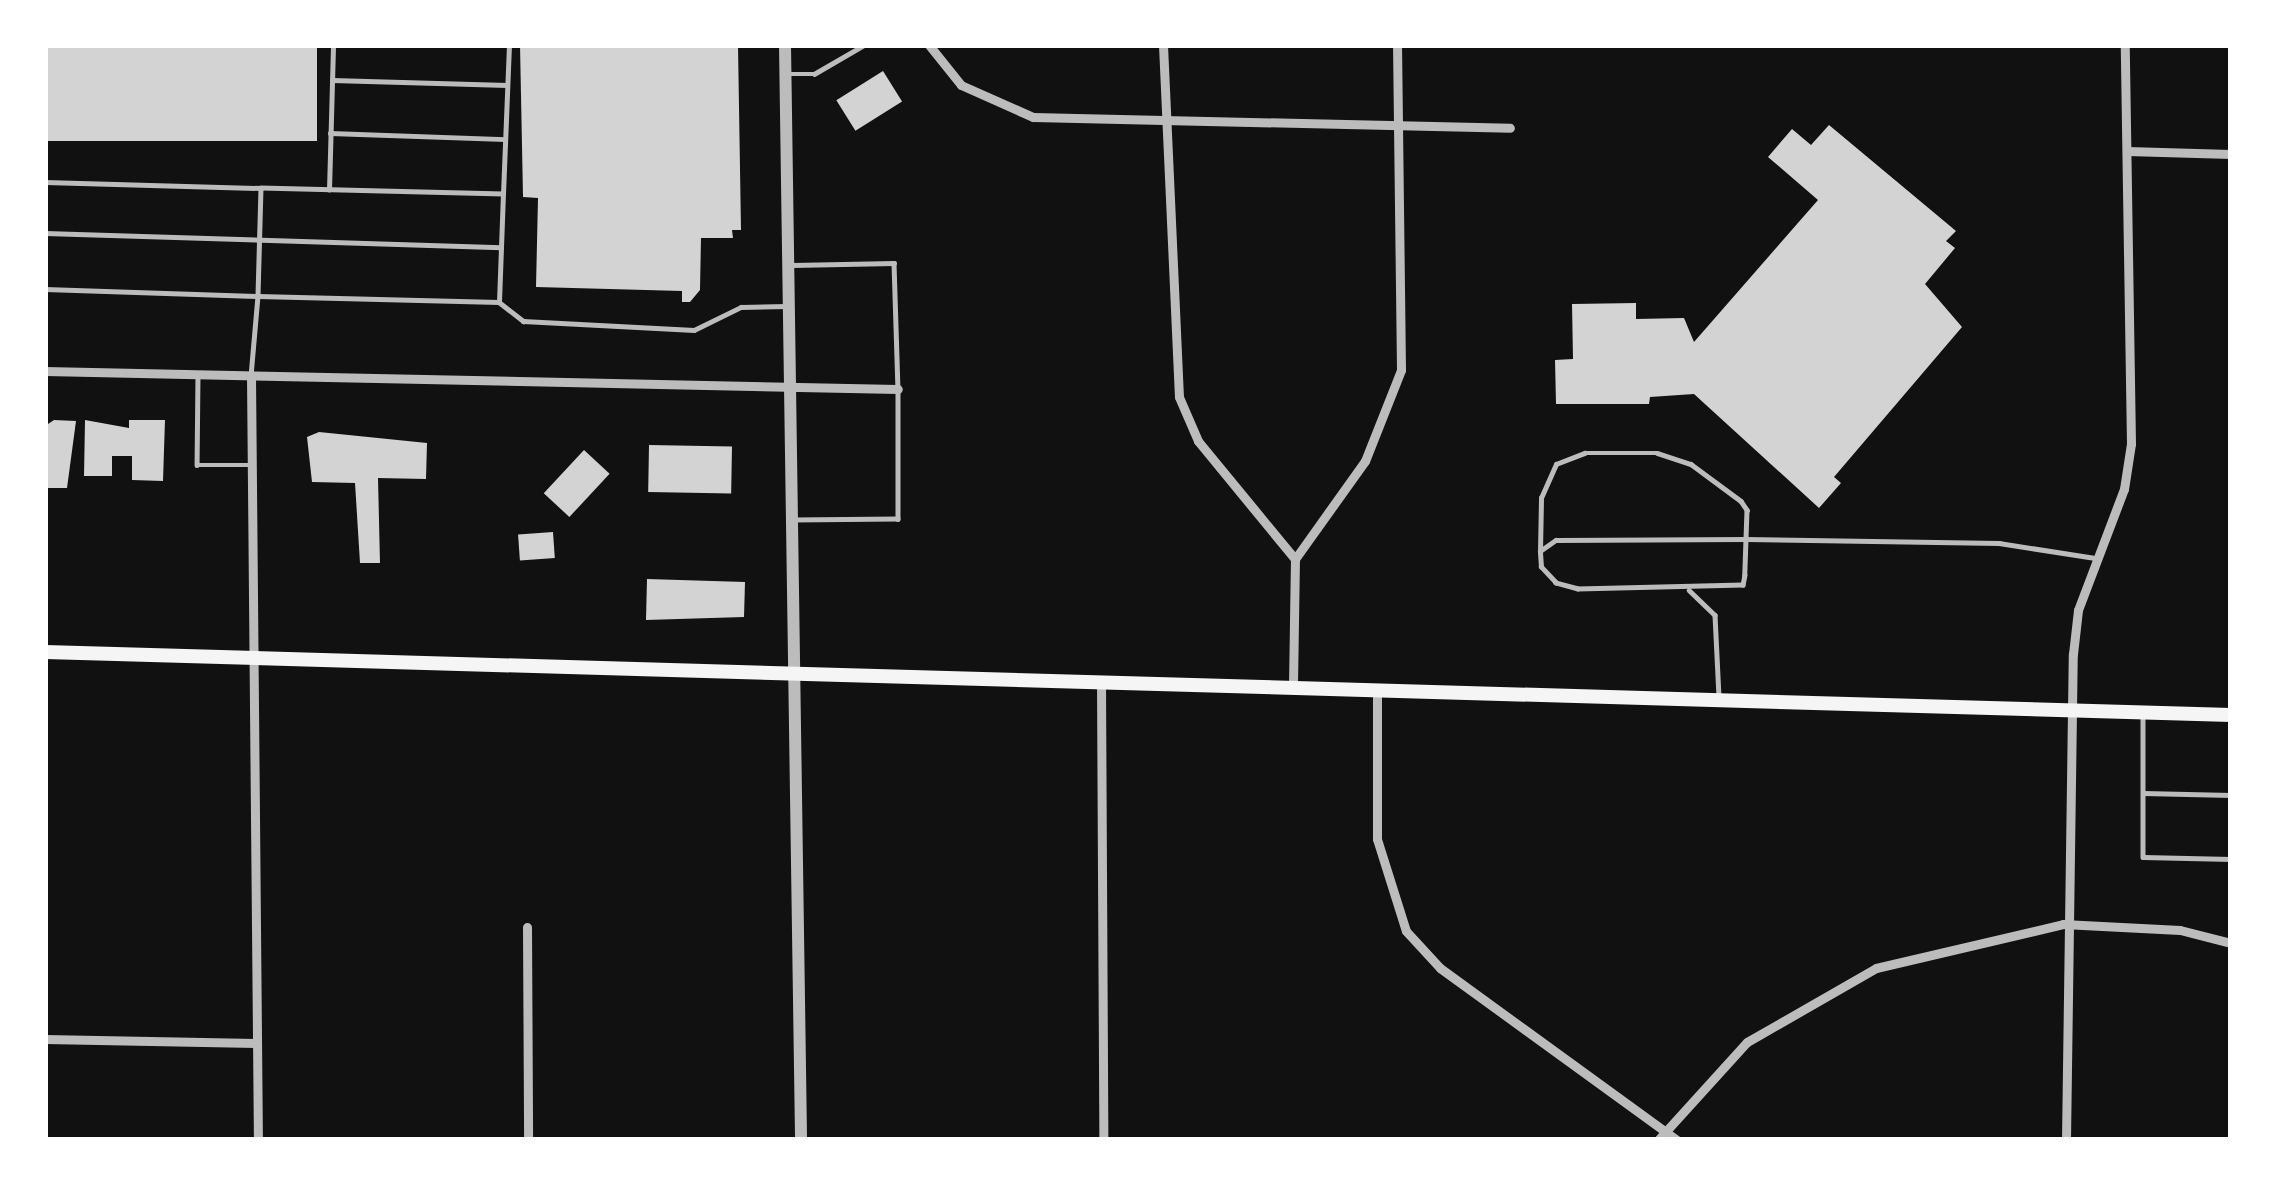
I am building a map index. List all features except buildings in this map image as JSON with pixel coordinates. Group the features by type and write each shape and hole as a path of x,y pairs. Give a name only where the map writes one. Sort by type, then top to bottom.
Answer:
{"main road":[{"path":"45,652 2231,715"}],"street":[{"path":"784,45 801,1140"},
{"path":"929,45 961,85 1010,112 1510,128"},
{"path":"1162,45 1179,398 1198,441 1295,559"},
{"path":"1293,685 1295,559 1365,461 1400,370 1397,45"},
{"path":"2066,1140 2063,924 2078,610 2124,489 2131,444 2125,45"},
{"path":"2127,151 2231,154"},
{"path":"45,371 790,392 898,389"},
{"path":"251,376 258,1140"},
{"path":"1101,682 1102,1140"},
{"path":"1377,689 1377,839 1406,931 1440,968 1661,1135 1677,1140"},
{"path":"1661,1135 1747,1042 1876,968 2063,924 2180,930 2231,943"},
{"path":"527,927 528,1140"},
{"path":"45,1039 256,1043"}],"lane":[{"path":"329,190 333,45"},
{"path":"499,302 509,45"},
{"path":"785,74 814,74 864,45"},
{"path":"332,80 507,85"},
{"path":"330,134 505,139"},
{"path":"45,182 502,194"},
{"path":"251,376 261,188"},
{"path":"45,233 501,248"},
{"path":"788,265 894,263 898,389 898,519 793,520"},
{"path":"45,290 499,302 523,321 694,330 741,307 789,306"},
{"path":"198,375 197,465 252,465"},
{"path":"1585,453 1657,453 1691,464 1741,501 1746,539 1743,585 1689,590 1566,587 1541,567 1547,473 1585,453"},
{"path":"1540,551 1556,540 1746,539 1999,543 2095,558"},
{"path":"1689,590 1708,603 1719,626 1719,700"},
{"path":"2143,712 2143,857 2231,859"},
{"path":"2143,793 2231,795"}]}
